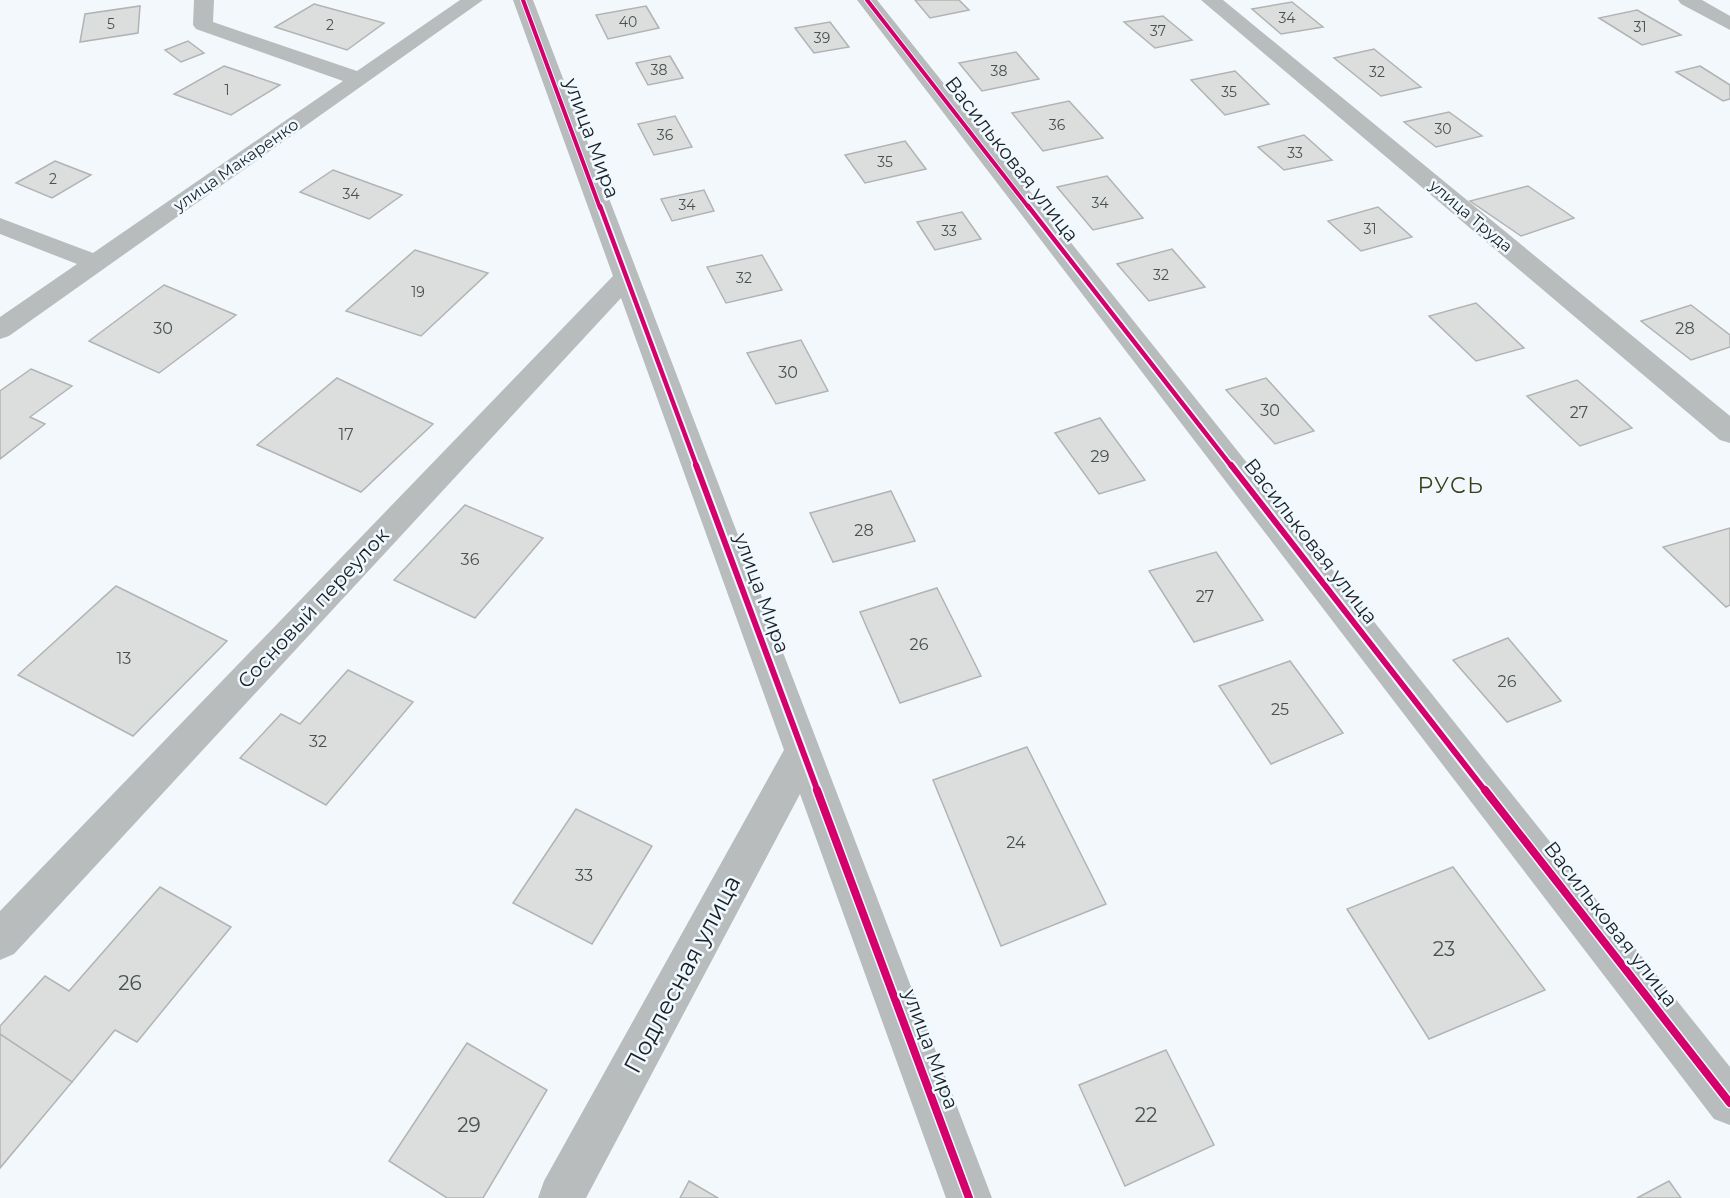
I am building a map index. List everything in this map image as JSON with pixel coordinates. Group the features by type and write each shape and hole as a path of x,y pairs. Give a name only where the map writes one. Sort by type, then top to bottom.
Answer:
{"street":[{"path":"204,0 203,25 359,79"},
{"name":"улица Макаренко","path":"0,330 473,0"},
{"name":"улица Мира","path":"523,0 969,1198"},
{"name":"Васильковая улица","path":"867,0 1730,1103"},
{"name":"улица Труда","path":"1211,0 1730,432"},
{"path":"1688,0 1730,24"},
{"path":"0,225 96,263"},
{"name":"Сосновый переулок","path":"0,940 626,277"},
{"name":"Подлесная улица","path":"561,1198 802,751"}],"building":[{"path":"915,0 959,0 969,10 930,18"},
{"path":"1292,2 1323,27 1281,34 1252,9"},
{"path":"314,4 384,23 347,50 275,27"},
{"path":"140,6 138,33 80,42 85,14"},
{"path":"646,6 659,28 608,39 596,15"},
{"path":"1637,10 1681,35 1642,45 1599,18"},
{"path":"1163,16 1192,40 1155,48 1124,22"},
{"path":"830,22 849,47 814,53 795,28"},
{"path":"188,41 204,53 181,62 165,50"},
{"path":"1374,49 1421,87 1381,96 1334,58"},
{"path":"1016,52 1039,79 982,91 959,63"},
{"path":"670,56 683,78 648,85 636,63"},
{"path":"224,66 280,85 231,115 174,94"},
{"path":"1700,66 1730,85 1730,99 1723,101 1676,72"},
{"path":"1235,71 1269,104 1225,115 1191,80"},
{"path":"1069,101 1103,138 1043,151 1012,113"},
{"path":"1449,112 1482,136 1436,147 1404,122"},
{"path":"675,116 692,147 654,155 638,124"},
{"path":"1304,135 1332,160 1284,170 1258,147"},
{"path":"905,141 926,169 865,183 845,155"},
{"path":"55,161 91,175 52,198 16,183"},
{"path":"333,170 402,195 369,219 300,192"},
{"path":"1107,176 1143,218 1093,230 1057,187"},
{"path":"1528,186 1574,218 1521,236 1470,201"},
{"path":"704,190 714,211 672,221 661,199"},
{"path":"1378,207 1412,237 1361,251 1328,221"},
{"path":"962,212 981,239 935,250 917,222"},
{"path":"1172,249 1205,287 1149,301 1117,264"},
{"path":"415,250 488,273 421,336 346,311"},
{"path":"762,255 782,290 726,303 707,267"},
{"path":"164,285 236,315 159,373 89,341"},
{"path":"1476,303 1524,348 1476,361 1429,316"},
{"path":"1691,305 1730,335 1730,347 1691,360 1641,321"},
{"path":"801,340 828,391 776,404 747,353"},
{"path":"31,369 72,386 30,417 45,424 0,459 0,391"},
{"path":"337,378 433,424 361,492 257,445"},
{"path":"1266,378 1314,431 1275,444 1226,390"},
{"path":"1577,380 1632,428 1580,446 1527,396"},
{"path":"1100,418 1145,480 1099,494 1055,433"},
{"path":"891,491 915,541 833,562 810,513"},
{"path":"465,505 543,538 475,618 394,580"},
{"path":"1730,528 1730,605 1726,607 1663,547"},
{"path":"1216,552 1263,620 1194,642 1149,571"},
{"path":"116,586 227,641 133,736 18,675"},
{"path":"937,588 981,676 900,703 860,612"},
{"path":"1508,638 1561,701 1507,722 1453,660"},
{"path":"1290,661 1343,733 1271,764 1219,686"},
{"path":"348,670 413,702 326,805 240,758 281,714 300,724"},
{"path":"1027,747 1106,904 1001,946 933,780"},
{"path":"576,809 652,846 592,944 513,903"},
{"path":"1453,867 1545,990 1429,1039 1347,909"},
{"path":"160,887 231,927 137,1042 115,1030 72,1082 0,1034 0,1026 45,976 69,991"},
{"path":"0,1034 72,1082 0,1168"},
{"path":"467,1043 547,1090 483,1198 447,1198 389,1161"},
{"path":"1166,1050 1214,1145 1125,1186 1079,1085"},
{"path":"689,1181 718,1198 680,1198"},
{"path":"1669,1181 1681,1198 1637,1198"}],"cycle path":[{"path":"523,0 969,1198"},
{"path":"867,0 1730,1103"}],"district":[{"name":"РУСЬ","path":"1451,485"}]}
